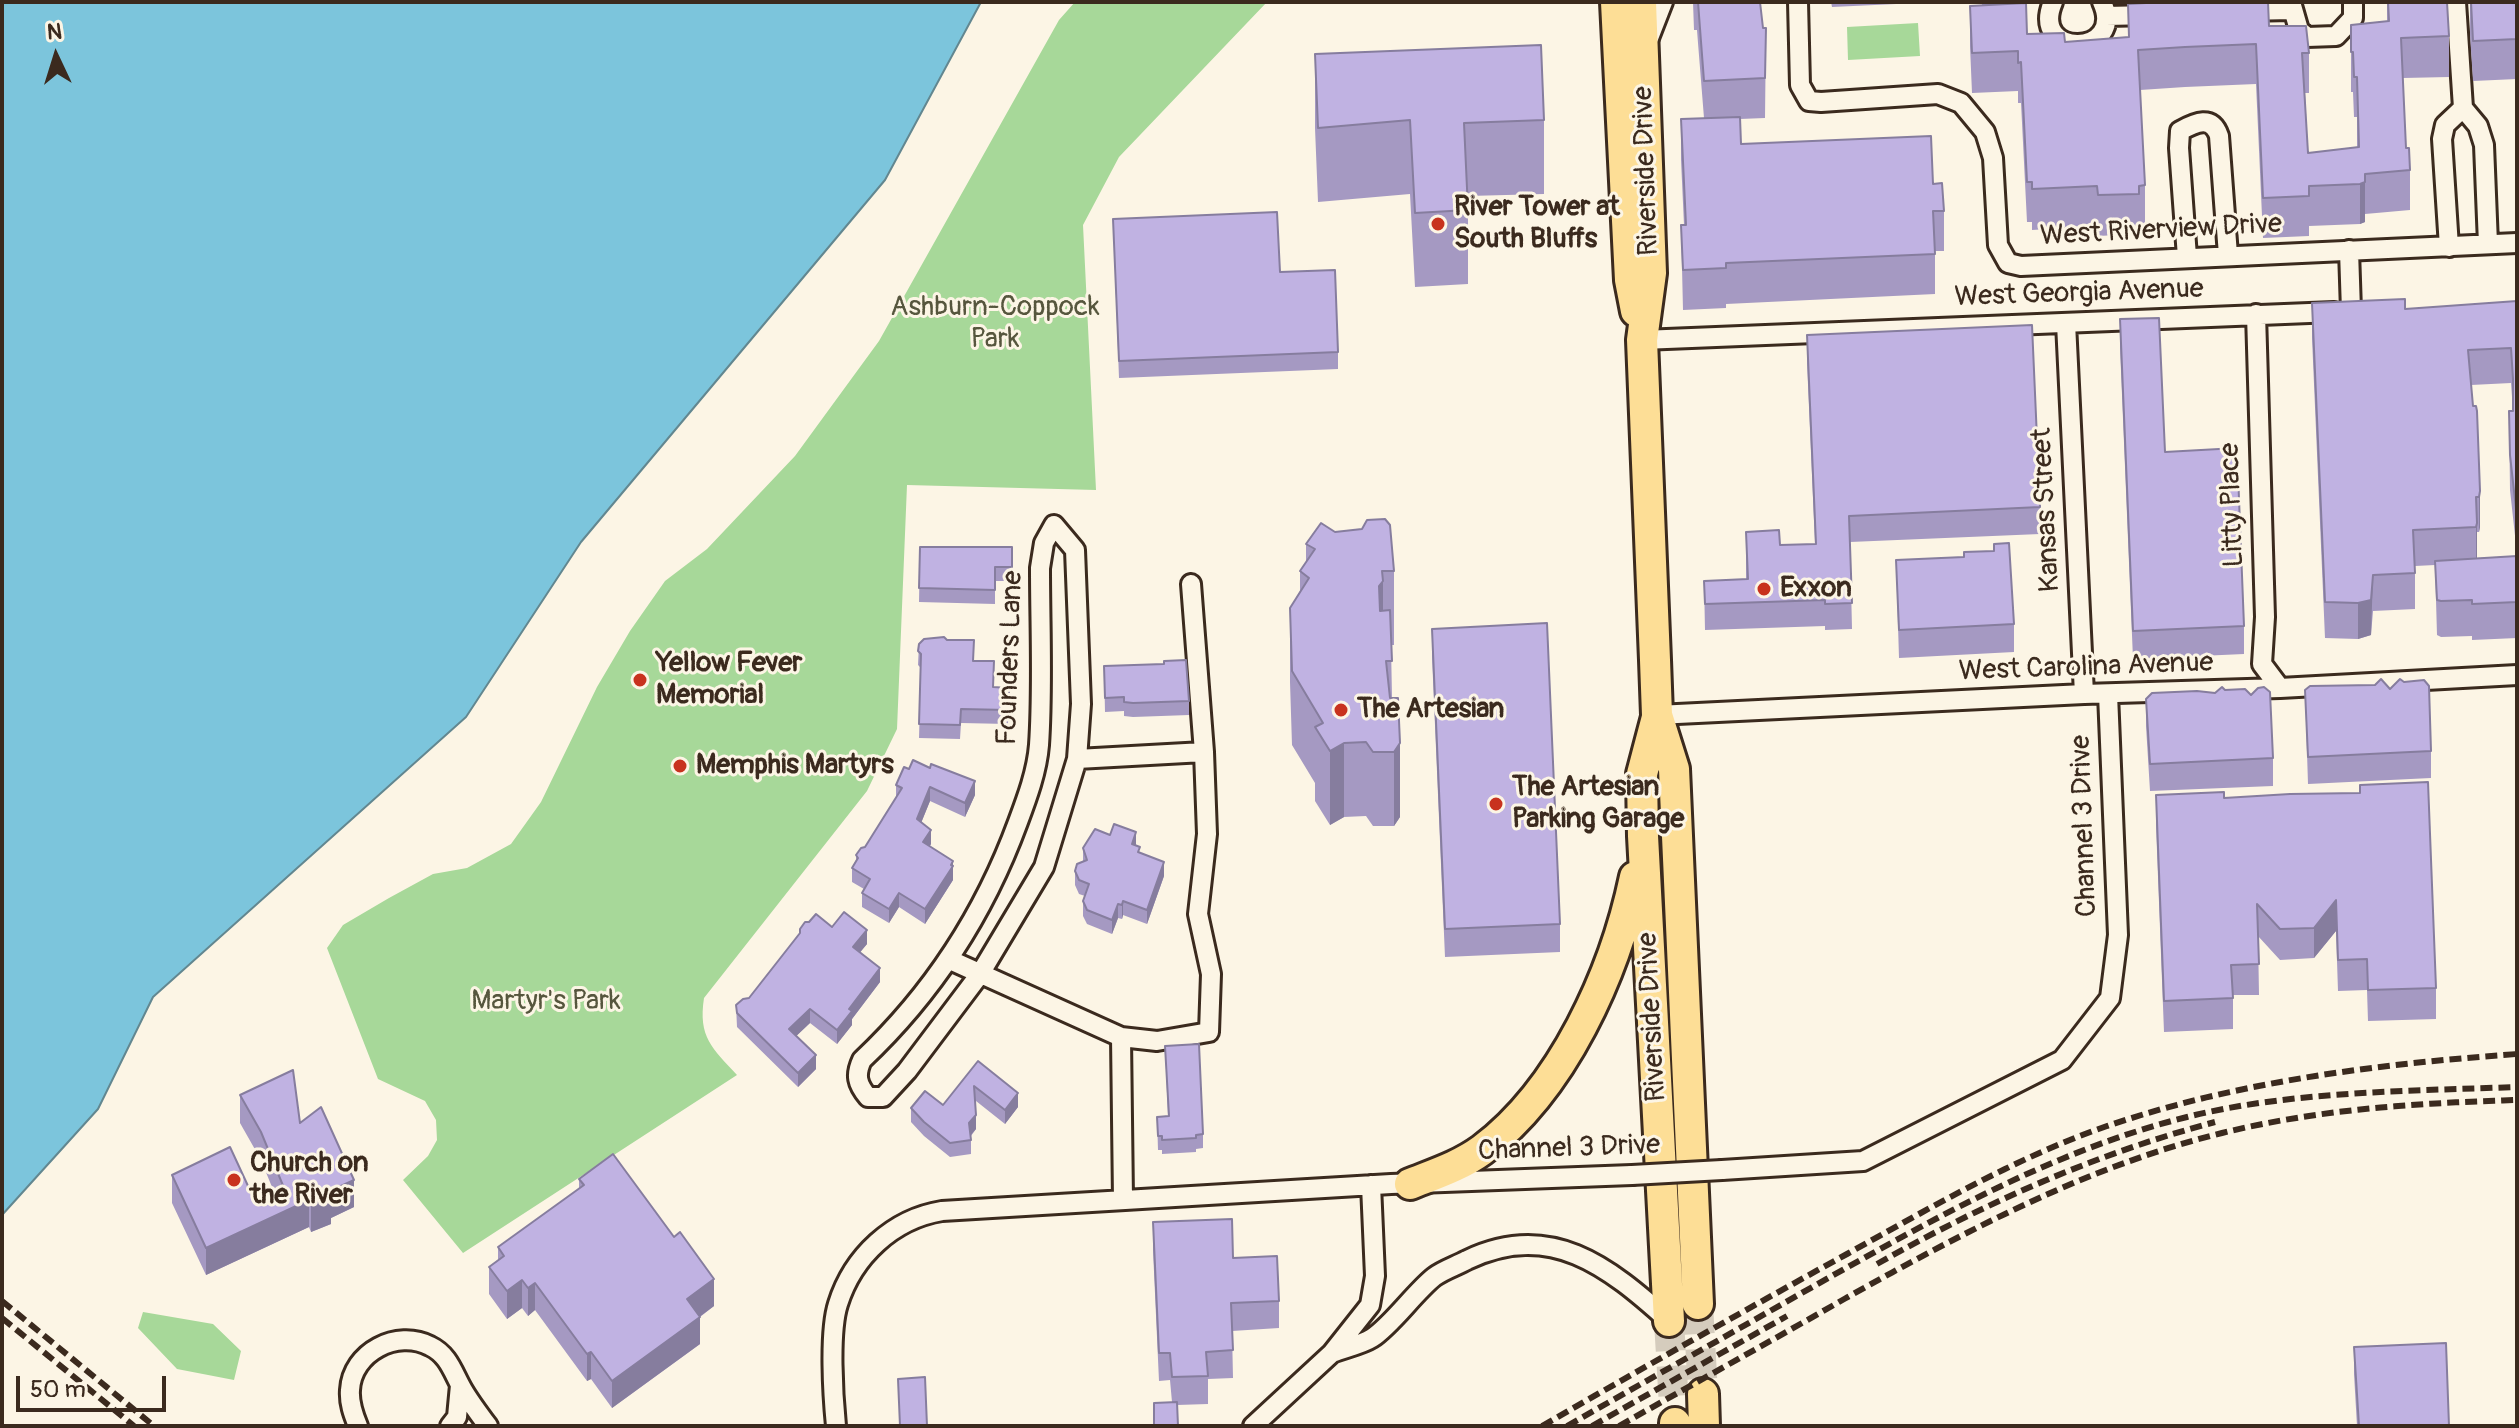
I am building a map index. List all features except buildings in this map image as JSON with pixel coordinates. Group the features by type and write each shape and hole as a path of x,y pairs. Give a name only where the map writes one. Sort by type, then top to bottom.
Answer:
{"main road":[{"name":"Riverside Drive","path":"1616,2 1630,280 1642,340 1657,715 1674,769 1698,1304"},
{"name":"Riverside Drive","path":"1641,2 1651,273 1642,340"},
{"name":"Riverside Drive","path":"1657,715 1642,774 1643,836 1669,1321"},
{"path":"1410,1184 1460,1164 1507,1128 1541,1089 1565,1054 1598,992 1626,919 1643,836"},
{"path":"1685,1425 1703,1394"}],"street":[{"path":"1643,52 1663,2"},
{"name":"West Riverview Drive","path":"1798,2 1800,85 1809,101 1938,94 1961,103 1985,132 1993,158 1998,245 2008,263 2021,266 2517,243"},
{"path":"2053,2 2049,10 2052,29 2057,37 2074,45 2093,41 2100,34 2104,9 2168,14"},
{"path":"2230,12 2291,6 2299,30 2307,37 2336,36 2353,18 2353,2"},
{"path":"2456,2 2463,108 2478,126 2484,145 2488,244"},
{"path":"2453,246 2442,139 2445,125 2463,108"},
{"path":"2187,257 2180,131 2196,122 2207,121 2216,127 2219,136 2228,255"},
{"name":"West Georgia Avenue","path":"1642,340 2358,311 2349,250"},
{"name":"Litty Place","path":"2256,314 2265,617 2262,664 2280,688"},
{"name":"Kansas Street","path":"2066,323 2084,694"},
{"name":"Founders Lane","path":"1054,525 1075,550 1081,704 1077,759 1044,867 980,974 907,1071 883,1097 868,1097 859,1087 856,1072 862,1060 918,998 948,959 1000,870 1028,796 1039,748 1040,568 1044,543 1054,525"},
{"path":"948,959 1121,1037 1157,1041 1209,1032 1211,974 1198,914 1207,834 1191,584"},
{"name":"West Carolina Avenue","path":"1657,715 2517,675"},
{"name":"Channel 3 Drive","path":"836,1426 834,1323 838,1303 873,1245 921,1214 1371,1185 1632,1175 1863,1161 2062,1060 2110,998 2115,960 2118,935 2108,694"},
{"path":"1077,759 1204,752"},
{"path":"1121,1037 1123,1200"},
{"path":"1253,1426 1332,1353 1370,1305 1375,1276 1371,1185"},
{"path":"1332,1353 1373,1338 1436,1275 1503,1246 1523,1244 1542,1244 1577,1254 1616,1278 1669,1321"},
{"path":"358,1426 351,1408 352,1379 363,1359 383,1345 406,1340 430,1346 442,1354 488,1426"},
{"path":"450,1426 457,1417 460,1385"}],"green space":[{"name":"Martyr's Park","path":"1075,2 1267,2 1119,157 1083,225 1096,490 907,485 897,729 867,791 704,998 705,1032 720,1057 737,1075 463,1253 403,1180 428,1156 437,1140 436,1120 425,1101 378,1079 327,948 343,925 389,898 433,874 467,868 511,844 541,802 597,687 630,631 665,581 707,549 795,456 879,341 1059,20"},
{"path":"1918,23 1920,56 1848,60 1847,27"},
{"path":"143,1312 213,1324 241,1351 234,1380 177,1369 138,1328"}],"water":[{"path":"2,2 981,2 885,180 581,542 466,717 153,997 98,1109 2,1215"}],"tunnel":[{"path":"1698,1304 1703,1394"},
{"path":"1669,1321 1675,1423"}],"railway":[{"path":"1542,1426 1942,1201 2007,1168 2107,1126 2157,1110 2258,1086 2361,1069 2517,1054"},
{"path":"1567,1426 1959,1207 2093,1146 2187,1117 2267,1102 2393,1091 2517,1087"},
{"path":"1619,1426 1982,1225 2124,1163 2222,1133 2295,1118 2406,1105 2517,1100"},
{"path":"1877,1264 1958,1221 2042,1182 2127,1149 2215,1122"},
{"path":"2,1301 154,1426"},
{"path":"1592,1426 1787,1316"},
{"path":"2,1318 134,1426"}],"place":[{"name":"River Tower at South Bluffs","path":"1438,224"},
{"name":"Exxon","path":"1764,589"},
{"name":"Yellow Fever Memorial","path":"640,680"},
{"name":"The Artesian","path":"1341,710"},
{"name":"Memphis Martyrs","path":"680,766"},
{"name":"The Artesian Parking Garage","path":"1496,804"},
{"name":"Church on the River","path":"234,1180"}],"park label":[{"name":"Ashburn-Coppock Park","path":"995,324"}]}
